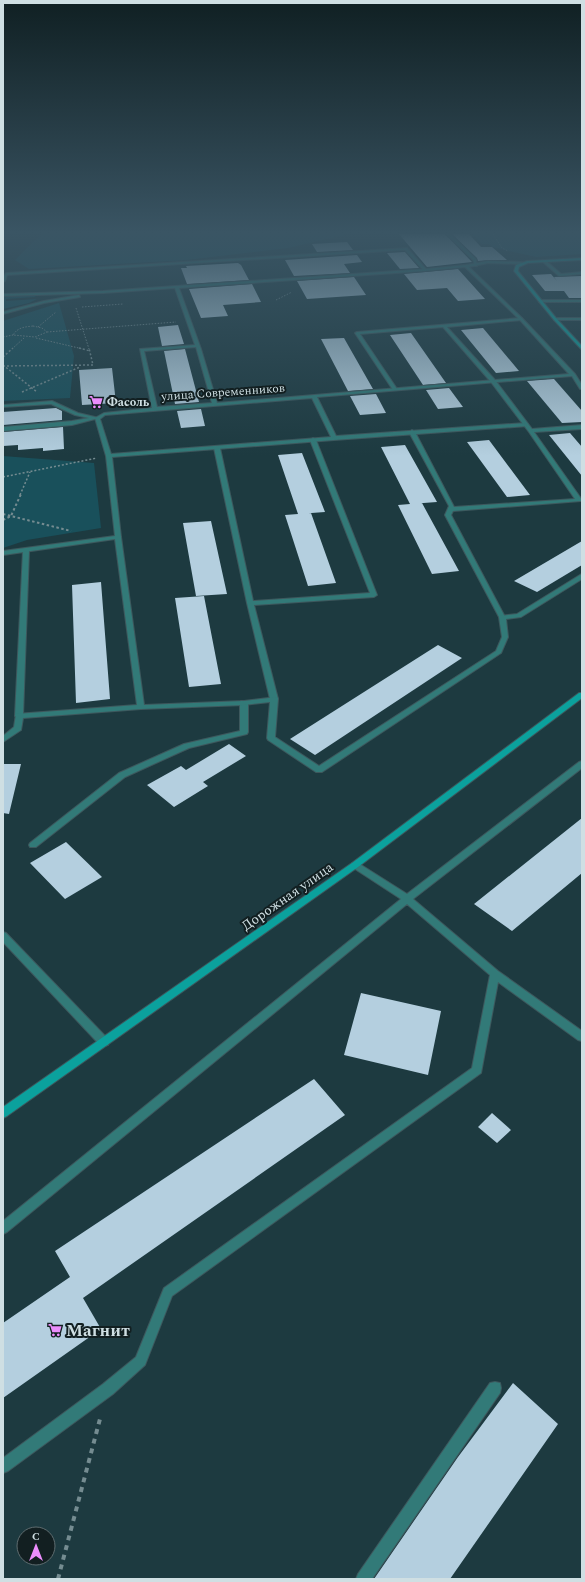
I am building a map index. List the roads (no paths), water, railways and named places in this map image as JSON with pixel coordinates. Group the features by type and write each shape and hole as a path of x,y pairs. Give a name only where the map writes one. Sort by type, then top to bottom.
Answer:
{"street":[{"path":"3,314 24,308"},
{"path":"184,308 198,346 214,404"},
{"path":"509,308 573,376 582,388"},
{"path":"546,308 582,349"},
{"path":"395,389 357,333 521,319"},
{"path":"555,319 582,319"},
{"path":"444,326 493,381 532,431 579,500 451,509"},
{"path":"155,409 142,350 198,346"},
{"name":"улица Современников","path":"3,430 72,422 97,418 104,414 155,409 493,381 573,376"},
{"path":"314,396 334,438"},
{"path":"3,406 52,402 77,414 97,418 109,456 118,537 141,707"},
{"path":"109,456 412,432 526,425"},
{"path":"532,431 582,427"},
{"path":"217,448 250,603 274,699 271,738 319,770 499,652 505,637 502,617 448,515 452,506 412,432"},
{"path":"250,603 374,595 313,440"},
{"path":"3,553 118,537"},
{"path":"3,740 18,728 26,551"},
{"path":"502,617 519,616 582,576"},
{"name":"Дорожная улица","path":"3,1113 355,865 582,695"},
{"path":"19,716 141,707 244,703 274,699"},
{"path":"33,845 122,775 187,746 244,732 244,703"},
{"path":"3,1228 406,898 582,764"},
{"path":"355,865 406,898 495,974 582,1037"},
{"path":"3,936 104,1042"},
{"path":"3,1466 108,1389 141,1361 168,1292 477,1070 495,974"},
{"path":"362,1579 495,1388"}],"place":[{"name":"Фасоль","path":"96,402"},
{"name":"Магнит","path":"55,1330"}]}
